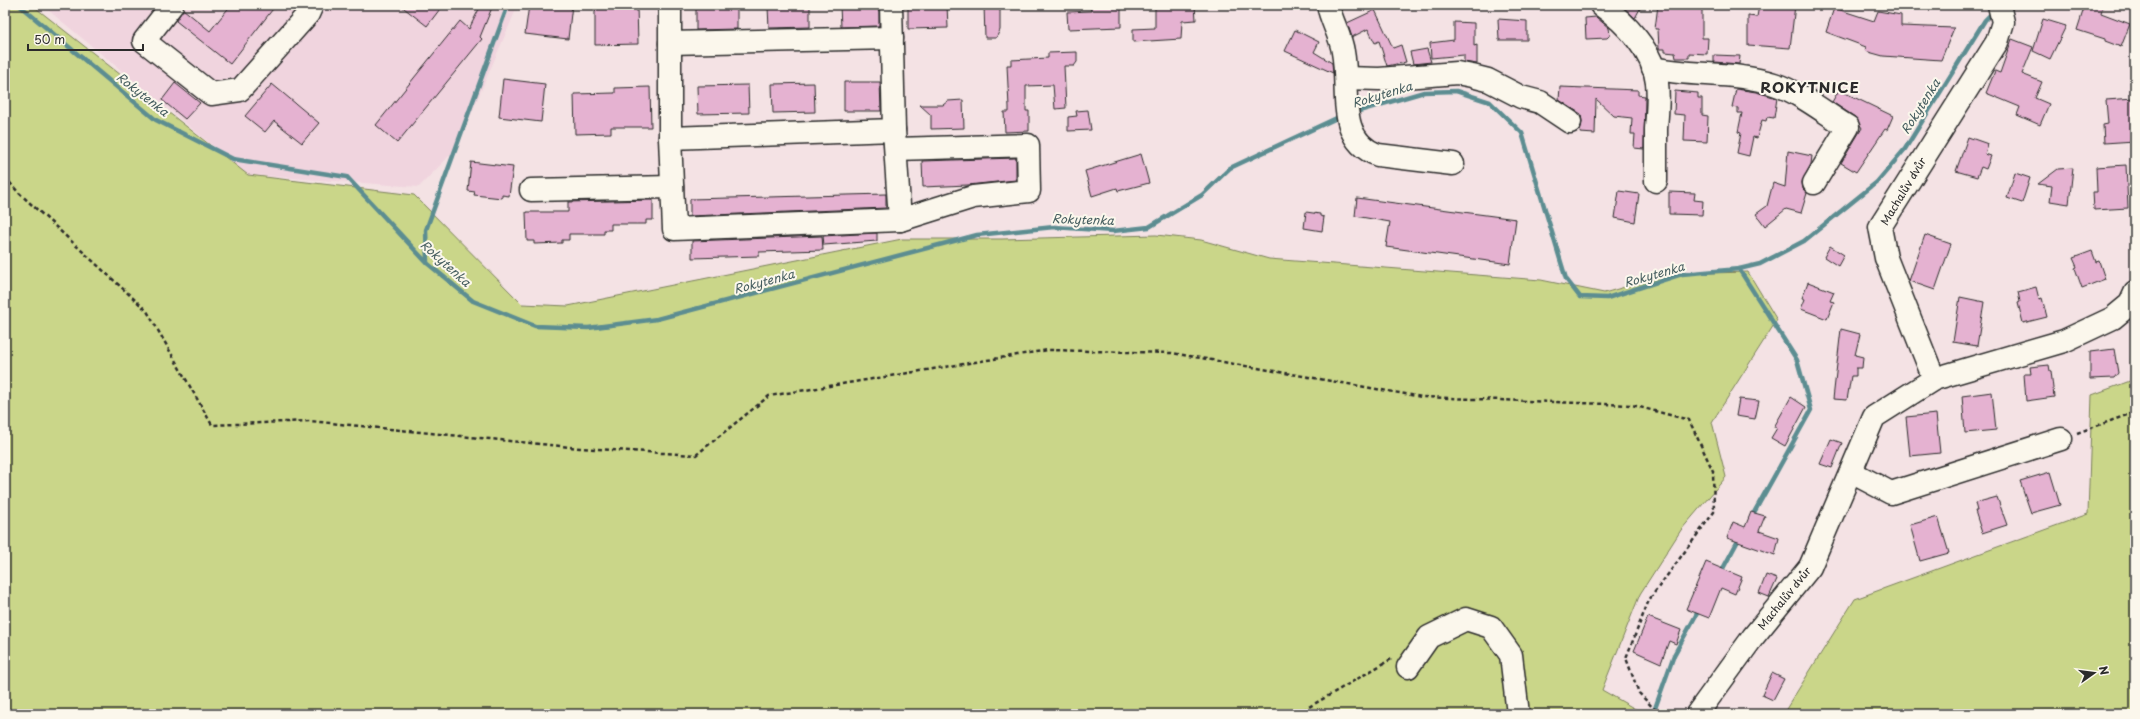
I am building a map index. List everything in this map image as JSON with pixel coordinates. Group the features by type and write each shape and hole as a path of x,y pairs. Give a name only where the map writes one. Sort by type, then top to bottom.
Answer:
{"street":[{"path":"172,5 144,41 211,94 240,90 308,14 312,5"},
{"path":"670,5 670,138 674,228 900,220 973,198 1029,191 1028,145 895,140 670,138"},
{"path":"891,5 895,140 900,220"},
{"path":"1328,5 1342,45 1346,78 1348,117 1352,135 1368,151 1378,155 1453,164"},
{"path":"1601,5 1612,13 1637,40 1653,68 1657,82 1658,100 1656,181"},
{"name":"Machalův dvůr","path":"1934,379 1886,258 1880,227 1997,42 2001,10"},
{"path":"670,43 892,38"},
{"path":"1653,68 1740,77 1774,84 1848,127 1814,184"},
{"path":"1346,78 1380,79 1452,73 1472,76 1488,80 1521,97 1540,102 1570,122"},
{"path":"531,190 672,187"},
{"name":"Machalův dvůr","path":"1697,714 1753,637 1810,567 1874,417 1934,379 2064,341 2113,318 2130,304 2135,293"},
{"path":"1851,472 1891,493 2060,439"},
{"path":"1413,659 1429,637 1466,619 1491,627 1511,655 1518,714"}],"path":[{"path":"5,177 18,192 147,311 212,425 310,421 580,448 696,455 769,396 1048,350 1172,353 1422,397 1632,404 1689,420 1713,471 1714,512 1649,600 1626,658 1639,693 1658,714"},
{"path":"2060,439 2135,412"},
{"path":"1297,714 1391,658 1413,659"}],"shaded area":[{"path":"42,5 518,5 456,149 419,187 248,175"}],"green space":[{"path":"5,5 32,5 248,175 414,195 522,304 568,306 902,239 1002,239 1156,235 1201,240 1269,259 1541,280 1604,293 1670,274 1748,272 1777,320 1712,422 1726,477 1681,530 1640,594 1602,690 1644,714 5,714"},
{"path":"2135,344 2135,714 1783,714 1855,599 2088,514 2092,395 2130,381 2132,345"}],"building":[{"path":"231,5 276,5 230,64 176,21 183,9 210,31"},
{"path":"400,5 443,5 427,26"},
{"path":"481,5 493,5 480,37 482,39 397,143 376,125 460,21 469,29"},
{"path":"529,5 572,5 568,39 525,34"},
{"path":"879,5 879,26 841,27 840,6"},
{"path":"908,5 947,5 948,28 908,29"},
{"path":"984,5 1000,5 1000,30 996,38 985,38"},
{"path":"1090,5 1121,5 1121,27 1068,29 1067,12 1091,11"},
{"path":"1155,5 1195,5 1196,20 1182,21 1181,39 1133,42 1133,29 1155,28"},
{"path":"1624,5 1642,5 1635,18 1623,7"},
{"path":"1658,5 1702,5 1702,38 1708,38 1707,54 1689,53 1689,58 1676,58 1675,53 1665,52 1665,49 1659,49 1658,29 1655,29"},
{"path":"1759,5 1795,5 1790,48 1748,45 1748,16 1757,17"},
{"path":"2085,5 2103,5 2101,13 2130,24 2121,47 2105,41 2105,39 2077,30"},
{"path":"637,6 638,44 595,45 595,7"},
{"path":"810,6 810,27 769,28 768,7"},
{"path":"737,7 737,29 696,30 696,8"},
{"path":"1834,8 1874,21 1878,11 1901,15 1901,26 1954,28 1941,60 1883,56 1865,51 1866,47 1826,32"},
{"path":"1375,10 1393,48 1401,45 1406,62 1387,66 1379,41 1375,43 1368,29 1352,37 1347,23"},
{"path":"1596,17 1609,28 1610,35 1607,38 1586,39 1585,18"},
{"path":"1498,19 1527,21 1527,40 1499,40"},
{"path":"2043,19 2066,26 2050,59 2033,51"},
{"path":"1454,22 1474,23 1474,46 1477,45 1477,64 1464,62 1464,55 1431,58 1430,43 1454,40"},
{"path":"1295,30 1319,42 1314,52 1332,63 1333,73 1285,51"},
{"path":"2012,39 2033,47 2022,74 2042,82 2035,98 2049,104 2040,125 2017,115 2020,107 1986,93 1995,71 2000,73"},
{"path":"1427,49 1431,62 1413,64 1410,52"},
{"path":"1077,52 1077,62 1074,66 1064,66 1066,108 1055,109 1053,85 1026,86 1026,111 1029,111 1029,131 1005,132 1004,112 1009,112 1007,65 1011,65 1011,60 1048,58 1048,53"},
{"path":"1714,55 1740,56 1739,64 1714,62"},
{"path":"503,79 545,84 541,122 499,117"},
{"path":"844,82 880,82 881,111 844,111"},
{"path":"175,83 200,103 185,119 162,100"},
{"path":"814,83 815,112 773,113 772,84"},
{"path":"272,84 319,123 302,143 274,121 265,132 245,116"},
{"path":"748,85 749,113 698,114 697,86"},
{"path":"650,87 651,127 611,127 611,133 575,134 574,94 615,93 615,88"},
{"path":"1560,87 1638,90 1638,95 1645,96 1644,149 1634,148 1635,134 1631,134 1632,118 1614,116 1596,99 1595,134 1580,133 1582,122 1581,114 1559,100"},
{"path":"1736,89 1756,92 1777,98 1774,118 1767,117 1766,121 1762,120 1757,138 1753,137 1749,156 1737,153 1741,133 1738,132 1742,113 1738,113 1738,108 1732,107"},
{"path":"1839,90 1893,116 1887,130 1885,129 1856,172 1841,163 1862,128 1855,117 1832,102"},
{"path":"1675,91 1698,93 1698,98 1702,98 1702,115 1708,116 1707,142 1684,141 1685,115 1674,114"},
{"path":"2134,98 2135,141 2104,143 2103,125 2108,124 2106,100"},
{"path":"963,100 964,128 931,129 931,115 920,105 943,105 948,101"},
{"path":"1088,110 1091,130 1068,131 1068,117 1077,116 1076,111"},
{"path":"1968,137 1988,144 1985,154 1991,156 1986,169 1981,167 1977,177 1956,171"},
{"path":"1788,151 1812,156 1811,164 1802,182 1803,189 1807,193 1801,213 1786,209 1765,226 1756,214 1767,206 1773,183 1785,187"},
{"path":"1141,154 1149,183 1118,191 1117,188 1092,196 1085,171"},
{"path":"1016,158 1016,180 968,185 923,187 922,161"},
{"path":"471,162 513,167 509,196 502,195 502,198 474,195 475,192 468,191"},
{"path":"2126,165 2128,208 2094,210 2093,192 2097,192 2096,167"},
{"path":"2073,168 2069,204 2050,201 2052,186 2038,184 2058,169"},
{"path":"2015,173 2030,178 2022,203 2007,198"},
{"path":"1619,191 1639,194 1635,222 1615,218"},
{"path":"1669,192 1695,193 1694,200 1703,201 1702,215 1669,214"},
{"path":"886,194 886,208 690,216 690,199"},
{"path":"1357,198 1516,219 1510,264 1386,247 1390,222 1355,216"},
{"path":"653,200 653,220 646,220 646,224 611,224 611,230 604,230 604,234 569,234 569,240 562,240 562,243 534,244 534,241 527,241 526,212 568,212 568,202"},
{"path":"1306,212 1320,214 1320,216 1324,217 1322,231 1304,228"},
{"path":"877,233 877,241 824,245 823,236"},
{"path":"1925,235 1951,244 1935,290 1909,281"},
{"path":"822,236 823,250 759,252 759,256 692,258 692,241"},
{"path":"1830,246 1844,255 1838,266 1824,257"},
{"path":"2092,251 2096,262 2099,261 2105,279 2082,288 2075,268 2077,267 2073,258"},
{"path":"1808,282 1834,292 1830,301 1834,302 1827,319 1801,309 1805,299 1802,298"},
{"path":"2036,287 2039,299 2042,298 2047,317 2023,323 2018,303 2020,302 2018,292"},
{"path":"1960,297 1984,302 1977,346 1953,342"},
{"path":"1841,329 1860,334 1855,355 1863,357 1862,368 1856,368 1856,376 1851,376 1847,400 1833,399"},
{"path":"2114,349 2118,373 2114,378 2090,379 2090,352"},
{"path":"2049,365 2054,397 2026,401 2024,374 2031,374 2030,367"},
{"path":"1992,392 1996,430 1965,433 1962,396"},
{"path":"1791,397 1806,407 1785,446 1771,438 1777,428 1774,427"},
{"path":"1739,399 1759,401 1755,419 1736,416"},
{"path":"1936,414 1940,453 1910,456 1906,417"},
{"path":"1831,439 1842,443 1832,468 1820,464"},
{"path":"2050,472 2060,505 2031,513 2020,481"},
{"path":"1997,497 2007,525 1982,533 1975,511 1977,511 1975,503"},
{"path":"1751,512 1765,516 1759,531 1779,538 1775,555 1727,538 1733,522 1745,527"},
{"path":"1938,517 1949,553 1920,561 1910,525"},
{"path":"1706,562 1742,577 1735,594 1721,588 1709,618 1686,609"},
{"path":"1766,575 1777,579 1769,597 1759,593"},
{"path":"1648,617 1681,630 1676,644 1669,641 1661,663 1634,651"},
{"path":"1772,673 1784,679 1773,700 1762,695"}],"waterway":[{"name":"Rokytenka","path":"19,5 156,120 233,159 347,177 427,263 473,301 535,326 588,328 657,319 977,235 1054,227 1113,231 1149,227 1202,195 1230,168 1341,116"},
{"path":"427,263 426,230 508,5"},
{"name":"Rokytenka","path":"1352,113 1424,92 1456,91 1490,102 1522,133 1566,279 1580,297 1607,298 1682,274 1739,269 1760,264 1804,241 1877,182 1905,149 1985,20 1994,11"},
{"path":"1739,269 1797,360 1811,410 1751,518"},
{"path":"1720,574 1740,537"},
{"path":"1653,714 1674,655 1700,608"}],"district":[{"name":"ROKYTNICE","path":"1810,86"}]}
